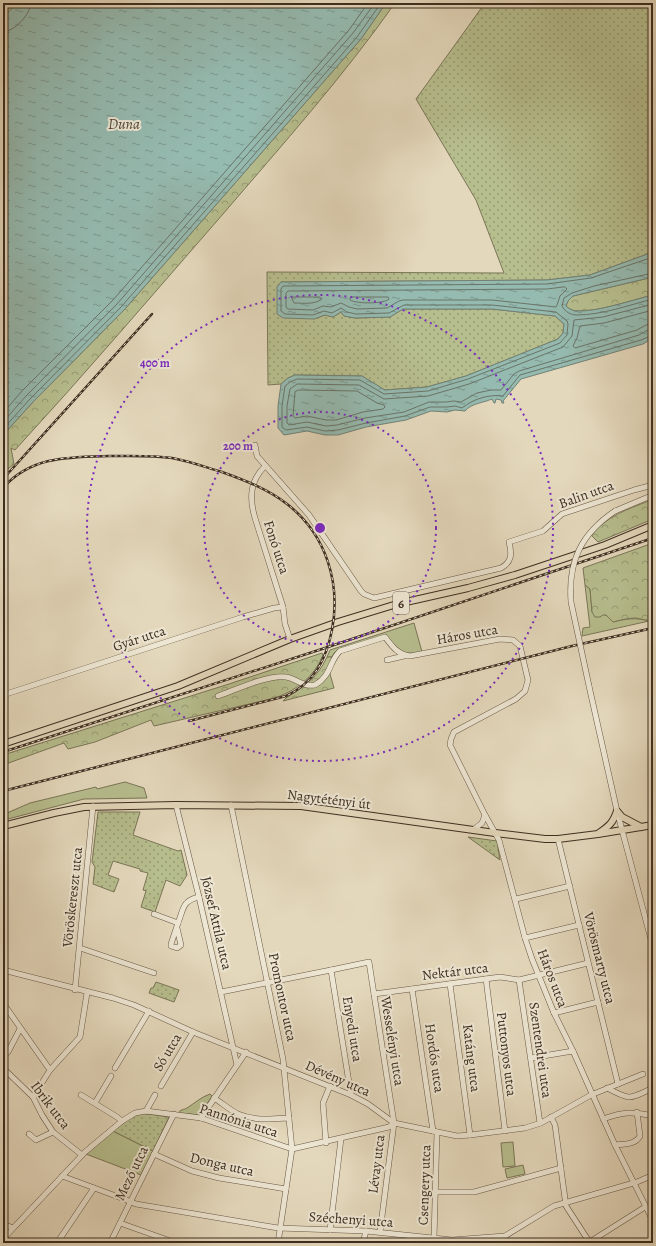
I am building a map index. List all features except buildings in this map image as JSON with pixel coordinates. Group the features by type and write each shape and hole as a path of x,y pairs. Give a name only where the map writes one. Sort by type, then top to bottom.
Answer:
{"main road":[{"name":"6","path":"3,744 178,686 213,673 252,654 290,639 369,612 515,575 605,545 653,525"},
{"name":"Nagytétényi út","path":"3,826 54,813 94,806 176,805 301,806 545,839 558,839 598,834 653,825"},
{"path":"598,834 610,825 617,811 622,817 641,827"}],"street":[{"path":"255,445 256,454 265,466"},
{"name":"Balin utca","path":"265,466 309,515 360,591 368,597 378,598 501,568 509,563 511,559 509,542 543,531 562,514 653,485"},
{"name":"Fonó utca","path":"265,466 256,477 253,484 251,492 252,504 283,607 285,624 290,639"},
{"path":"653,496 615,511 587,535 579,548 570,588 571,602 617,811 653,947"},
{"name":"Gyár utca","path":"3,695 243,617 274,608 283,607"},
{"path":"218,696 276,676 287,677 304,685 311,686 319,683 329,671 337,654 344,648 385,637 397,652 405,656"},
{"name":"Háros utca","path":"405,656 414,656 505,639 513,640 520,646 528,680 525,691 516,699 454,732 450,739 452,751 485,815 500,840 525,938 538,976 554,1013 573,1050 591,1094 653,1222"},
{"path":"388,660 405,656"},
{"name":"József Attila utca","path":"176,805 199,897 237,1065"},
{"name":"Promontor utca","path":"231,805 284,1068 292,1150 282,1228 278,1243"},
{"name":"Vöröskereszt utca","path":"76,990 94,806"},
{"path":"473,830 482,823 485,815"},
{"name":"Vörösmarty utca","path":"558,839 618,1084"},
{"path":"516,899 570,886"},
{"path":"154,914 178,925 186,903 190,899 199,897"},
{"path":"525,938 579,925"},
{"path":"80,948 154,973"},
{"name":"Wesselényi utca","path":"333,969 369,962 394,1123"},
{"name":"Nektár utca","path":"374,994 500,977 520,980 588,963"},
{"path":"220,992 333,969"},
{"name":"Enyedi utca","path":"333,969 351,1095"},
{"name":"Dévény utca","path":"3,970 87,993 113,998 149,1011 193,1032 351,1095 368,1104 394,1123 457,1136 525,1128 540,1123 591,1094 643,1074"},
{"name":"Puttonyos utca","path":"486,979 505,1131"},
{"name":"Szentendrei utca","path":"520,980 540,1123"},
{"name":"Katáng utca","path":"450,984 470,1135"},
{"name":"Hordós utca","path":"412,989 435,1132"},
{"path":"33,1097 50,1070 80,1037 87,993"},
{"path":"554,1013 598,1002"},
{"path":"3,1003 50,1070"},
{"path":"115,1068 149,1011"},
{"path":"3,1056 8,1052 20,1028"},
{"name":"Só utca","path":"161,1086 193,1032"},
{"path":"530,1058 573,1050"},
{"path":"201,1118 246,1052"},
{"name":"Ibrik utca","path":"3,1068 33,1097 53,1132 82,1155"},
{"path":"95,1103 111,1076"},
{"path":"326,1142 323,1103 330,1086"},
{"path":"607,1088 629,1098 635,1097 653,1088"},
{"path":"81,1095 122,1121"},
{"path":"146,1111 155,1095"},
{"path":"214,1098 238,1114 248,1117 268,1120 289,1118"},
{"name":"Pannónia utca","path":"3,1239 82,1155 122,1121 135,1113 146,1111 201,1118 292,1150 389,1127 394,1123"},
{"path":"615,1145 633,1143 639,1139 640,1136 637,1112"},
{"path":"603,1119 623,1113 637,1112 653,1116"},
{"name":"Mező utca","path":"110,1243 174,1114"},
{"path":"551,1117 556,1125 566,1206 589,1243 645,1207"},
{"name":"Lévay utca","path":"380,1232 394,1123"},
{"path":"29,1134 36,1140 53,1132"},
{"name":"Csengery utca","path":"434,1238 435,1132"},
{"path":"330,1230 341,1139"},
{"name":"Donga utca","path":"154,1154 192,1171 219,1178 286,1189"},
{"path":"435,1192 474,1192 561,1168"},
{"name":"Széchenyi utca","path":"62,1176 136,1204 278,1228 366,1231 452,1240 498,1237 509,1234 554,1206 634,1183 653,1175"},
{"path":"57,1243 94,1188"},
{"path":"120,1223 176,1243"},
{"path":"3,1224 13,1228"},
{"path":"364,1243 366,1231"},
{"path":"498,1237 500,1243"}],"green space":[{"path":"3,3 17,3 3,18"},
{"path":"386,3 395,3 333,84 223,214 94,362 15,450 11,448 14,464 3,473 3,435 33,402 124,310 361,39"},
{"path":"485,3 653,3 653,252 590,275 547,280 281,282 277,287 314,319 325,315 333,317 341,312 344,316 355,318 390,317 403,309 492,309 555,316 564,324 563,333 558,339 466,376 427,387 384,390 362,376 295,375 288,378 281,384 268,385 267,272 504,273 476,200 416,99"},
{"path":"653,277 653,295 595,310 576,311 571,310 566,306 568,301 573,296"},
{"path":"649,501 653,502 653,519 598,542 591,535 610,518"},
{"path":"653,543 653,620 633,618 613,622 606,615 595,617 592,612 590,589 585,585 583,568"},
{"path":"585,585 590,589 592,612 606,615 613,622 631,619 649,621 582,636 583,628 590,627"},
{"path":"414,623 422,652 410,653 402,651 387,637 339,649 332,657 327,657 330,650"},
{"path":"322,653 323,655 315,670 304,682 291,691 275,698 154,726 151,720 95,742 68,749 64,743 3,765 3,755 229,684"},
{"path":"327,657 332,657 330,674 334,688 283,701 315,676"},
{"path":"125,782 144,788 147,798 84,799 4,819 7,813 30,803 96,787 97,789"},
{"path":"98,812 140,812 133,835 178,851 181,850 187,875 180,886 166,880 155,912 141,907 146,891 143,890 148,873 140,871 140,869 113,861 108,875 119,879 114,892 93,884 95,867 92,862"},
{"path":"468,837 497,841 500,860"},
{"path":"156,982 179,990 174,1002 149,993"},
{"path":"210,1094 212,1096 200,1115 178,1113 201,1098"},
{"path":"142,1113 169,1117 153,1151 113,1131 131,1117"},
{"path":"113,1131 153,1151 141,1175 86,1154"},
{"path":"513,1142 515,1166 503,1167 501,1143"},
{"path":"523,1165 525,1174 507,1178 505,1169"}],"water":[{"name":"Duna","path":"17,3 386,3 361,39 124,310 33,402 3,435 3,18"},
{"path":"653,252 653,277 573,296 568,301 566,306 571,310 576,311 595,310 653,295 653,338 643,344 521,379 503,401 504,403 502,403 501,400 496,399 494,403 492,399 474,405 465,411 431,411 406,420 366,427 338,435 325,435 307,431 284,435 278,428 278,406 281,384 288,378 295,375 362,376 385,390 427,387 466,376 558,339 563,333 564,324 555,316 492,309 403,309 390,317 355,318 344,316 341,312 333,317 325,315 314,319 283,318 277,314 277,287 281,282 547,280 590,275"}],"railway":[{"path":"3,479 152,314"},
{"path":"3,488 14,477 26,470 38,464 52,460 109,456 149,456 172,458 191,462 222,472 264,489 287,504 312,530 328,561 334,595 332,630 326,651 317,669 296,691 286,696 189,721"},
{"path":"3,752 322,649 653,538"},
{"path":"3,791 572,646 653,628"}]}
